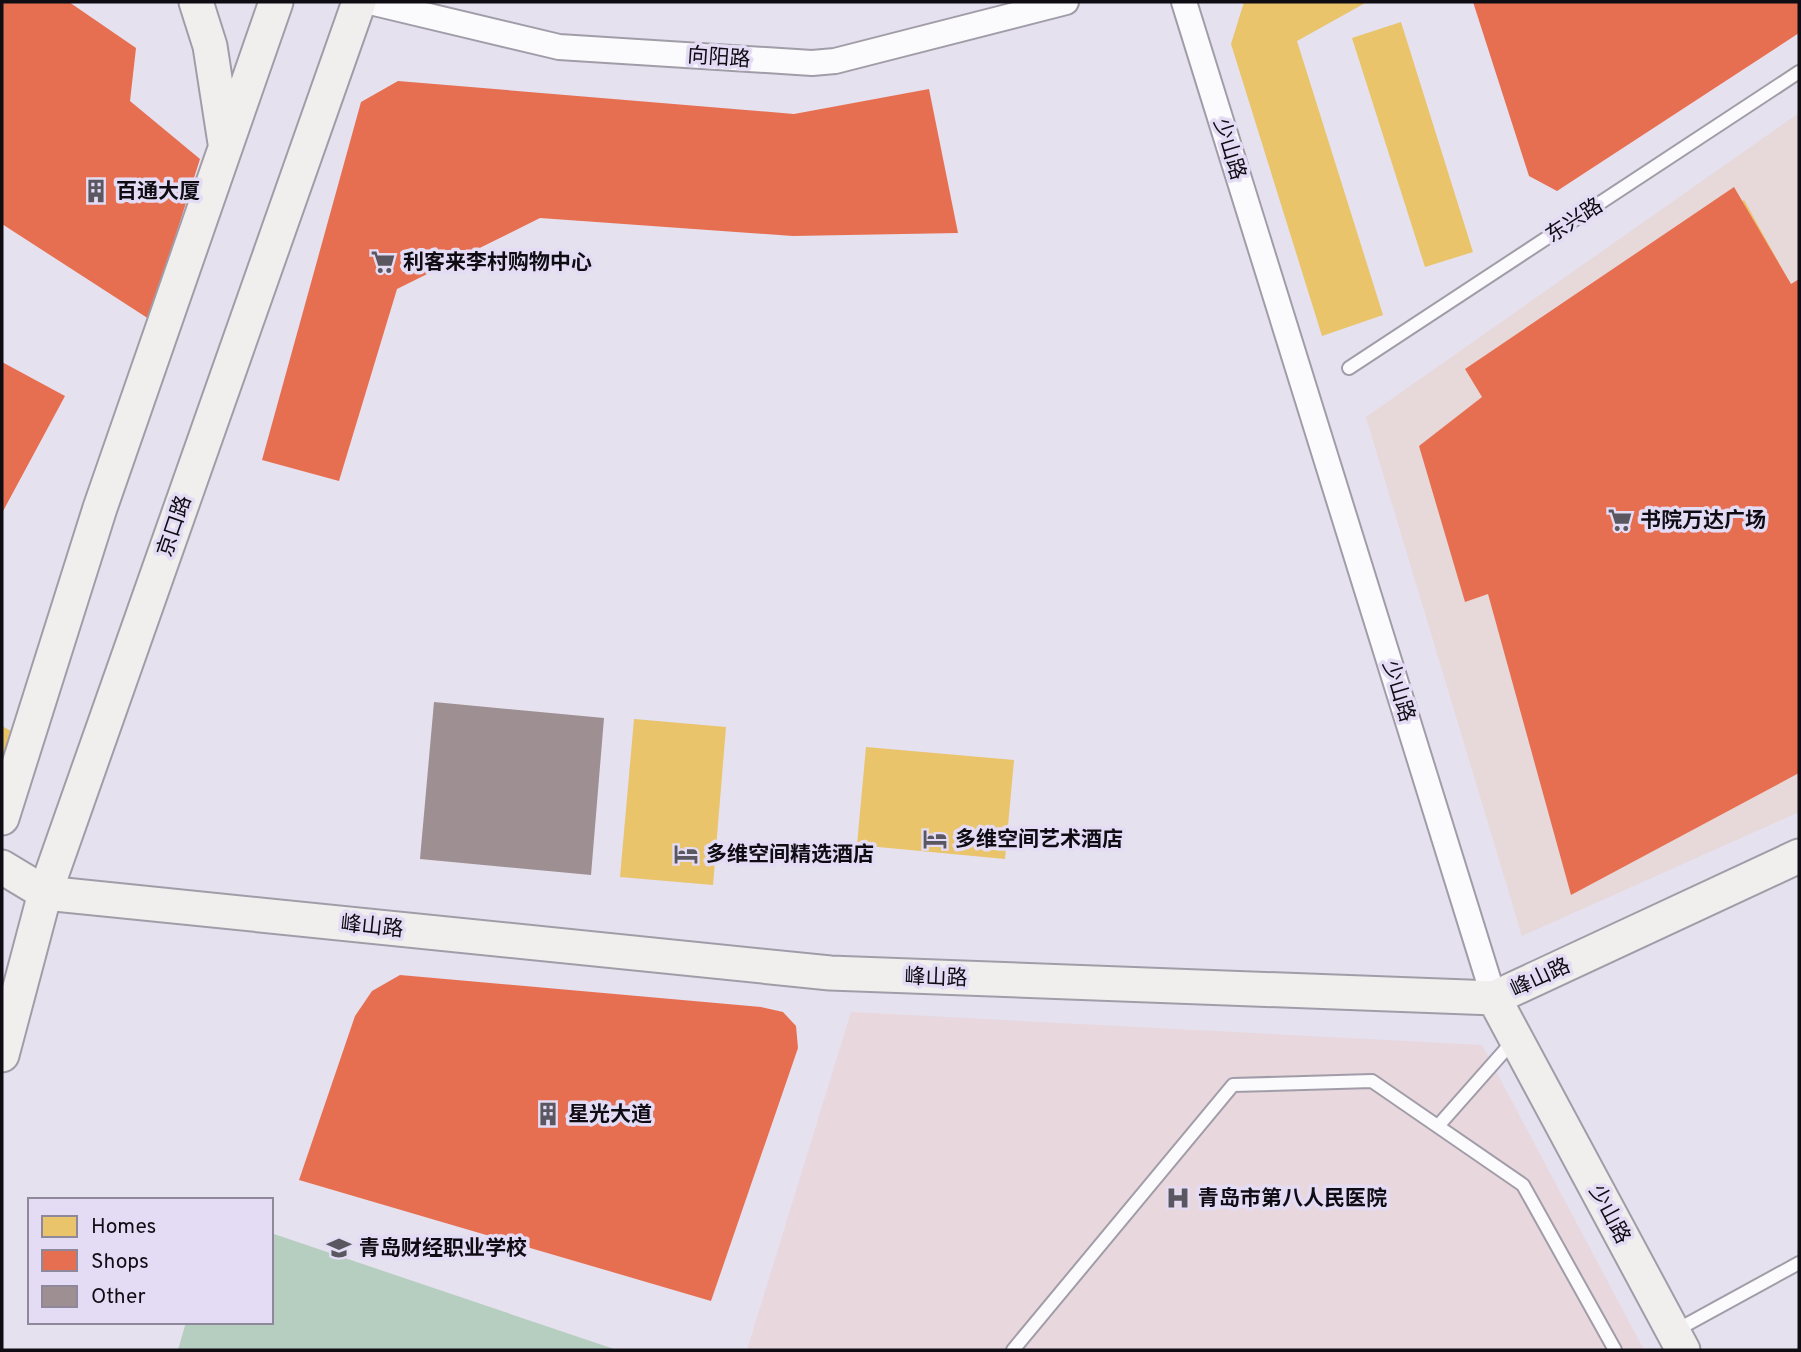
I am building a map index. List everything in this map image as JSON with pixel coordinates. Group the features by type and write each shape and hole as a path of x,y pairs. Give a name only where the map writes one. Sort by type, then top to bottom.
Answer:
{"street":[{"path":"196,2 210,46 226,146"},
{"path":"2,818 100,508 275,2"},
{"name":"京口路","path":"2,1055 45,893 359,2"},
{"name":"向阳路","path":"370,2 559,47 812,63 835,61 1066,2"},
{"name":"少山路","path":"1184,2 1494,998 1678,1341"},
{"name":"峰山路","path":"45,893 831,973 1494,998 1799,856"},
{"path":"2,867 45,893"}],"lane":[{"name":"东兴路","path":"1349,368 1799,72"},
{"path":"1438,1126 1516,1038"},
{"path":"1013,1350 1233,1085 1372,1081 1523,1185 1615,1350"},
{"path":"1678,1341 1799,1263"}],"shaded area":[{"name":"书院万达广场","path":"1799,113 1799,812 1522,936 1366,417"},
{"name":"青岛市第八人民医院","path":"851,1012 1482,1045 1644,1350 747,1350"}],"green space":[{"path":"273,1234 617,1350 178,1350 185,1324 273,1324"}],"building: Homes":[{"path":"1244,2 1367,2 1297,41 1383,315 1322,336 1231,44"},
{"path":"1401,22 1473,252 1425,267 1352,38"},
{"path":"2,114 111,183 75,239 2,192"},
{"path":"1744,200 1799,299 1799,378 1773,393 1683,234"},
{"path":"1799,542 1799,573 1786,548"},
{"path":"1571,551 1651,840 1575,861 1495,572"},
{"path":"634,719 726,727 713,885 620,877"},
{"path":"2,726 22,737 2,771"},
{"path":"866,747 1014,760 1005,859 857,845"}],"building: Shops":[{"name":"百通大厦","path":"2,2 69,2 136,48 130,101 200,159 149,319 2,224"},
{"path":"1473,2 1799,2 1799,33 1557,191 1529,176"},
{"name":"利客来李村购物中心","path":"398,81 794,114 929,89 958,233 793,236 540,218 397,289 339,481 262,460 361,102"},
{"name":"书院万达广场","path":"1734,187 1791,284 1799,279 1799,773 1571,895 1488,594 1465,602 1419,446 1482,397 1465,369"},
{"path":"2,362 65,396 2,513"},
{"name":"星光大道","path":"400,975 761,1007 783,1012 796,1026 798,1048 711,1301 299,1180 355,1016 372,991"}],"building: Other":[{"path":"434,702 604,718 591,875 420,859"}],"place":[{"name":"百通大厦","path":"96,191"},
{"name":"利客来李村购物中心","path":"383,262"},
{"name":"书院万达广场","path":"1620,520"},
{"name":"多维空间艺术酒店","path":"935,839"},
{"name":"多维空间精选酒店","path":"686,854"},
{"name":"星光大道","path":"548,1114"},
{"name":"青岛市第八人民医院","path":"1178,1198"},
{"name":"青岛财经职业学校","path":"339,1248"}]}
